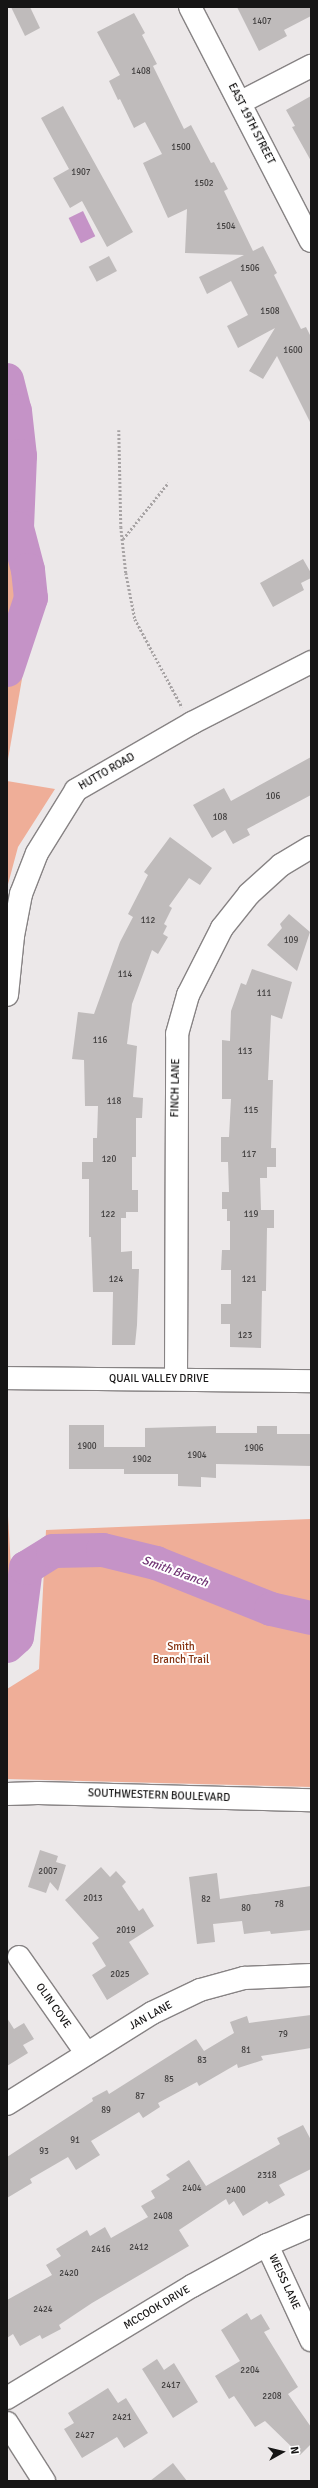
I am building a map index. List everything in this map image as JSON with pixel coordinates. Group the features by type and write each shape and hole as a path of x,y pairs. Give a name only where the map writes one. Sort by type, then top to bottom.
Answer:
{"street":[{"name":"EAST 19TH STREET","path":"190,7 241,102 311,241"},
{"path":"241,102 311,66"},
{"name":"HUTTO ROAD","path":"7,995 13,936 21,894 37,853 76,790 192,723 311,662"},
{"name":"FINCH LANE","path":"176,1379 177,1034 188,995 222,928 249,894 281,865 311,847"},
{"name":"QUAIL VALLEY DRIVE","path":"7,1378 311,1381"},
{"name":"SOUTHWESTERN BOULEVARD","path":"7,1794 62,1793 311,1800"},
{"name":"OLIN COVE","path":"19,1957 87,2054"},
{"name":"JAN LANE","path":"7,2104 152,2013 200,1990 244,1978 311,1975"},
{"name":"MCCOOK DRIVE","path":"7,2398 192,2286 267,2246 311,2226"},
{"name":"WEISS LANE","path":"267,2246 311,2340"},
{"path":"7,2423 44,2481"}],"path":[{"path":"119,430 123,539 126,573 135,619 152,653 192,723"},
{"path":"123,539 168,483"}],"green space":[{"path":"7,362 19,391 39,581 7,765"},
{"path":"7,781 55,789 18,847 7,888"},
{"path":"7,1498 14,1620 7,1626"},
{"name":"Smith Branch Trail","path":"311,1519 311,1787 7,1779 7,1689 39,1669 46,1530"}],"shaded area":[{"path":"83,211 95,236 81,243 69,218"}],"building":[{"path":"11,7 30,7 40,28 25,36"},
{"path":"237,7 311,7 311,16 284,30 287,36 259,51"},
{"path":"134,13 145,33 142,35 157,64 153,66 184,129 191,125 211,163 214,162 228,189 224,191 253,251 263,246 277,273 274,275 301,329 306,327 311,337 311,424 277,356 263,379 249,371 275,328 238,348 227,326 248,315 231,281 207,294 199,277 244,255 185,253 187,209 168,218 143,163 162,154 145,122 134,128 120,99 118,100 109,81 120,75 97,32"},
{"path":"311,96 311,161 292,127 295,126 286,110"},
{"path":"63,106 133,232 107,247 82,201 70,208 53,178 69,169 41,118"},
{"path":"109,256 117,271 97,282 89,267"},
{"path":"303,559 311,573 311,578 301,583 304,590 273,607 260,583"},
{"path":"311,757 311,795 247,829 250,835 233,844 225,830 212,838 193,805 224,788 231,801"},
{"path":"170,837 212,868 200,885 189,878 169,906 172,908 164,924 167,926 163,934 168,937 158,954 152,950 132,1004 127,1044 137,1046 133,1097 143,1098 142,1118 136,1118 136,1157 132,1157 132,1190 138,1190 138,1212 126,1212 126,1218 121,1218 121,1252 132,1251 132,1269 139,1269 137,1325 135,1345 112,1345 113,1292 93,1292 91,1237 89,1237 89,1179 82,1179 82,1162 93,1162 93,1138 97,1138 98,1106 85,1106 84,1060 72,1059 78,1012 94,1014 120,942 133,917 128,914 148,875 144,872"},
{"path":"289,914 310,932 297,971 267,945 282,928 280,924"},
{"path":"252,969 292,982 282,1019 271,1015 268,1080 273,1080 271,1148 276,1148 276,1167 267,1167 267,1178 260,1178 261,1210 274,1210 274,1228 267,1228 266,1291 262,1291 261,1348 230,1347 230,1324 221,1324 221,1304 231,1304 231,1270 221,1270 222,1250 230,1250 230,1221 227,1221 227,1209 222,1209 222,1192 229,1192 228,1162 221,1162 221,1137 229,1137 231,1099 222,1099 222,1040 230,1041 231,1011 241,983 246,985"},
{"path":"69,1425 104,1425 104,1447 145,1447 145,1428 216,1426 216,1433 257,1433 257,1426 277,1426 277,1434 311,1434 311,1466 216,1464 216,1478 201,1477 201,1487 178,1486 178,1474 124,1474 124,1469 69,1469"},
{"path":"40,1850 58,1856 56,1862 66,1865 58,1891 50,1882 46,1893 28,1887"},
{"path":"101,1867 110,1877 116,1871 126,1882 122,1886 139,1911 143,1908 154,1926 129,1942 149,1974 107,2000 92,1975 106,1966 92,1943 99,1938 65,1900"},
{"path":"217,1873 220,1899 311,1886 311,1930 271,1934 270,1931 244,1934 242,1921 213,1924 215,1942 197,1944 189,1877"},
{"path":"311,2015 311,2048 261,2056 263,2060 238,2068 237,2064 199,2086 197,2082 158,2103 160,2107 143,2118 139,2112 91,2141 100,2155 76,2170 68,2157 30,2179 32,2183 7,2198 7,2157 93,2101 92,2098 107,2090 109,2094 196,2039 204,2051 234,2033 230,2022 247,2016 249,2023"},
{"path":"7,2018 14,2029 24,2023 34,2039 23,2045 28,2053 7,2066"},
{"path":"303,2125 311,2140 311,2169 279,2185 285,2195 269,2204 267,2201 243,2216 234,2201 229,2205 226,2199 179,2230 189,2246 92,2303 59,2325 61,2329 42,2339 40,2335 20,2346 13,2334 7,2338 7,2300 52,2275 46,2265 61,2256 56,2249 87,2230 90,2236 105,2227 111,2238 148,2217 141,2206 155,2198 151,2191 170,2179 166,2175 189,2160 206,2186 280,2144 277,2138"},
{"path":"247,2313 251,2320 261,2314 270,2329 264,2332 298,2387 288,2394 311,2427 311,2444 300,2455 265,2421 255,2427 234,2396 229,2399 215,2376 240,2361 221,2330"},
{"path":"157,2359 164,2370 174,2363 198,2402 173,2418 142,2369"},
{"path":"108,2388 118,2403 126,2398 148,2433 124,2448 117,2437 82,2458 64,2429 74,2423 68,2413"},
{"path":"173,2463 187,2481 150,2481"}],"waterway":[{"path":"7,380 15,411 20,456 17,528 28,570 31,598 7,670"},
{"name":"Smith Branch","path":"7,1646 17,1637 26,1568 53,1551 103,1550 156,1563 271,1609 311,1618"}]}
